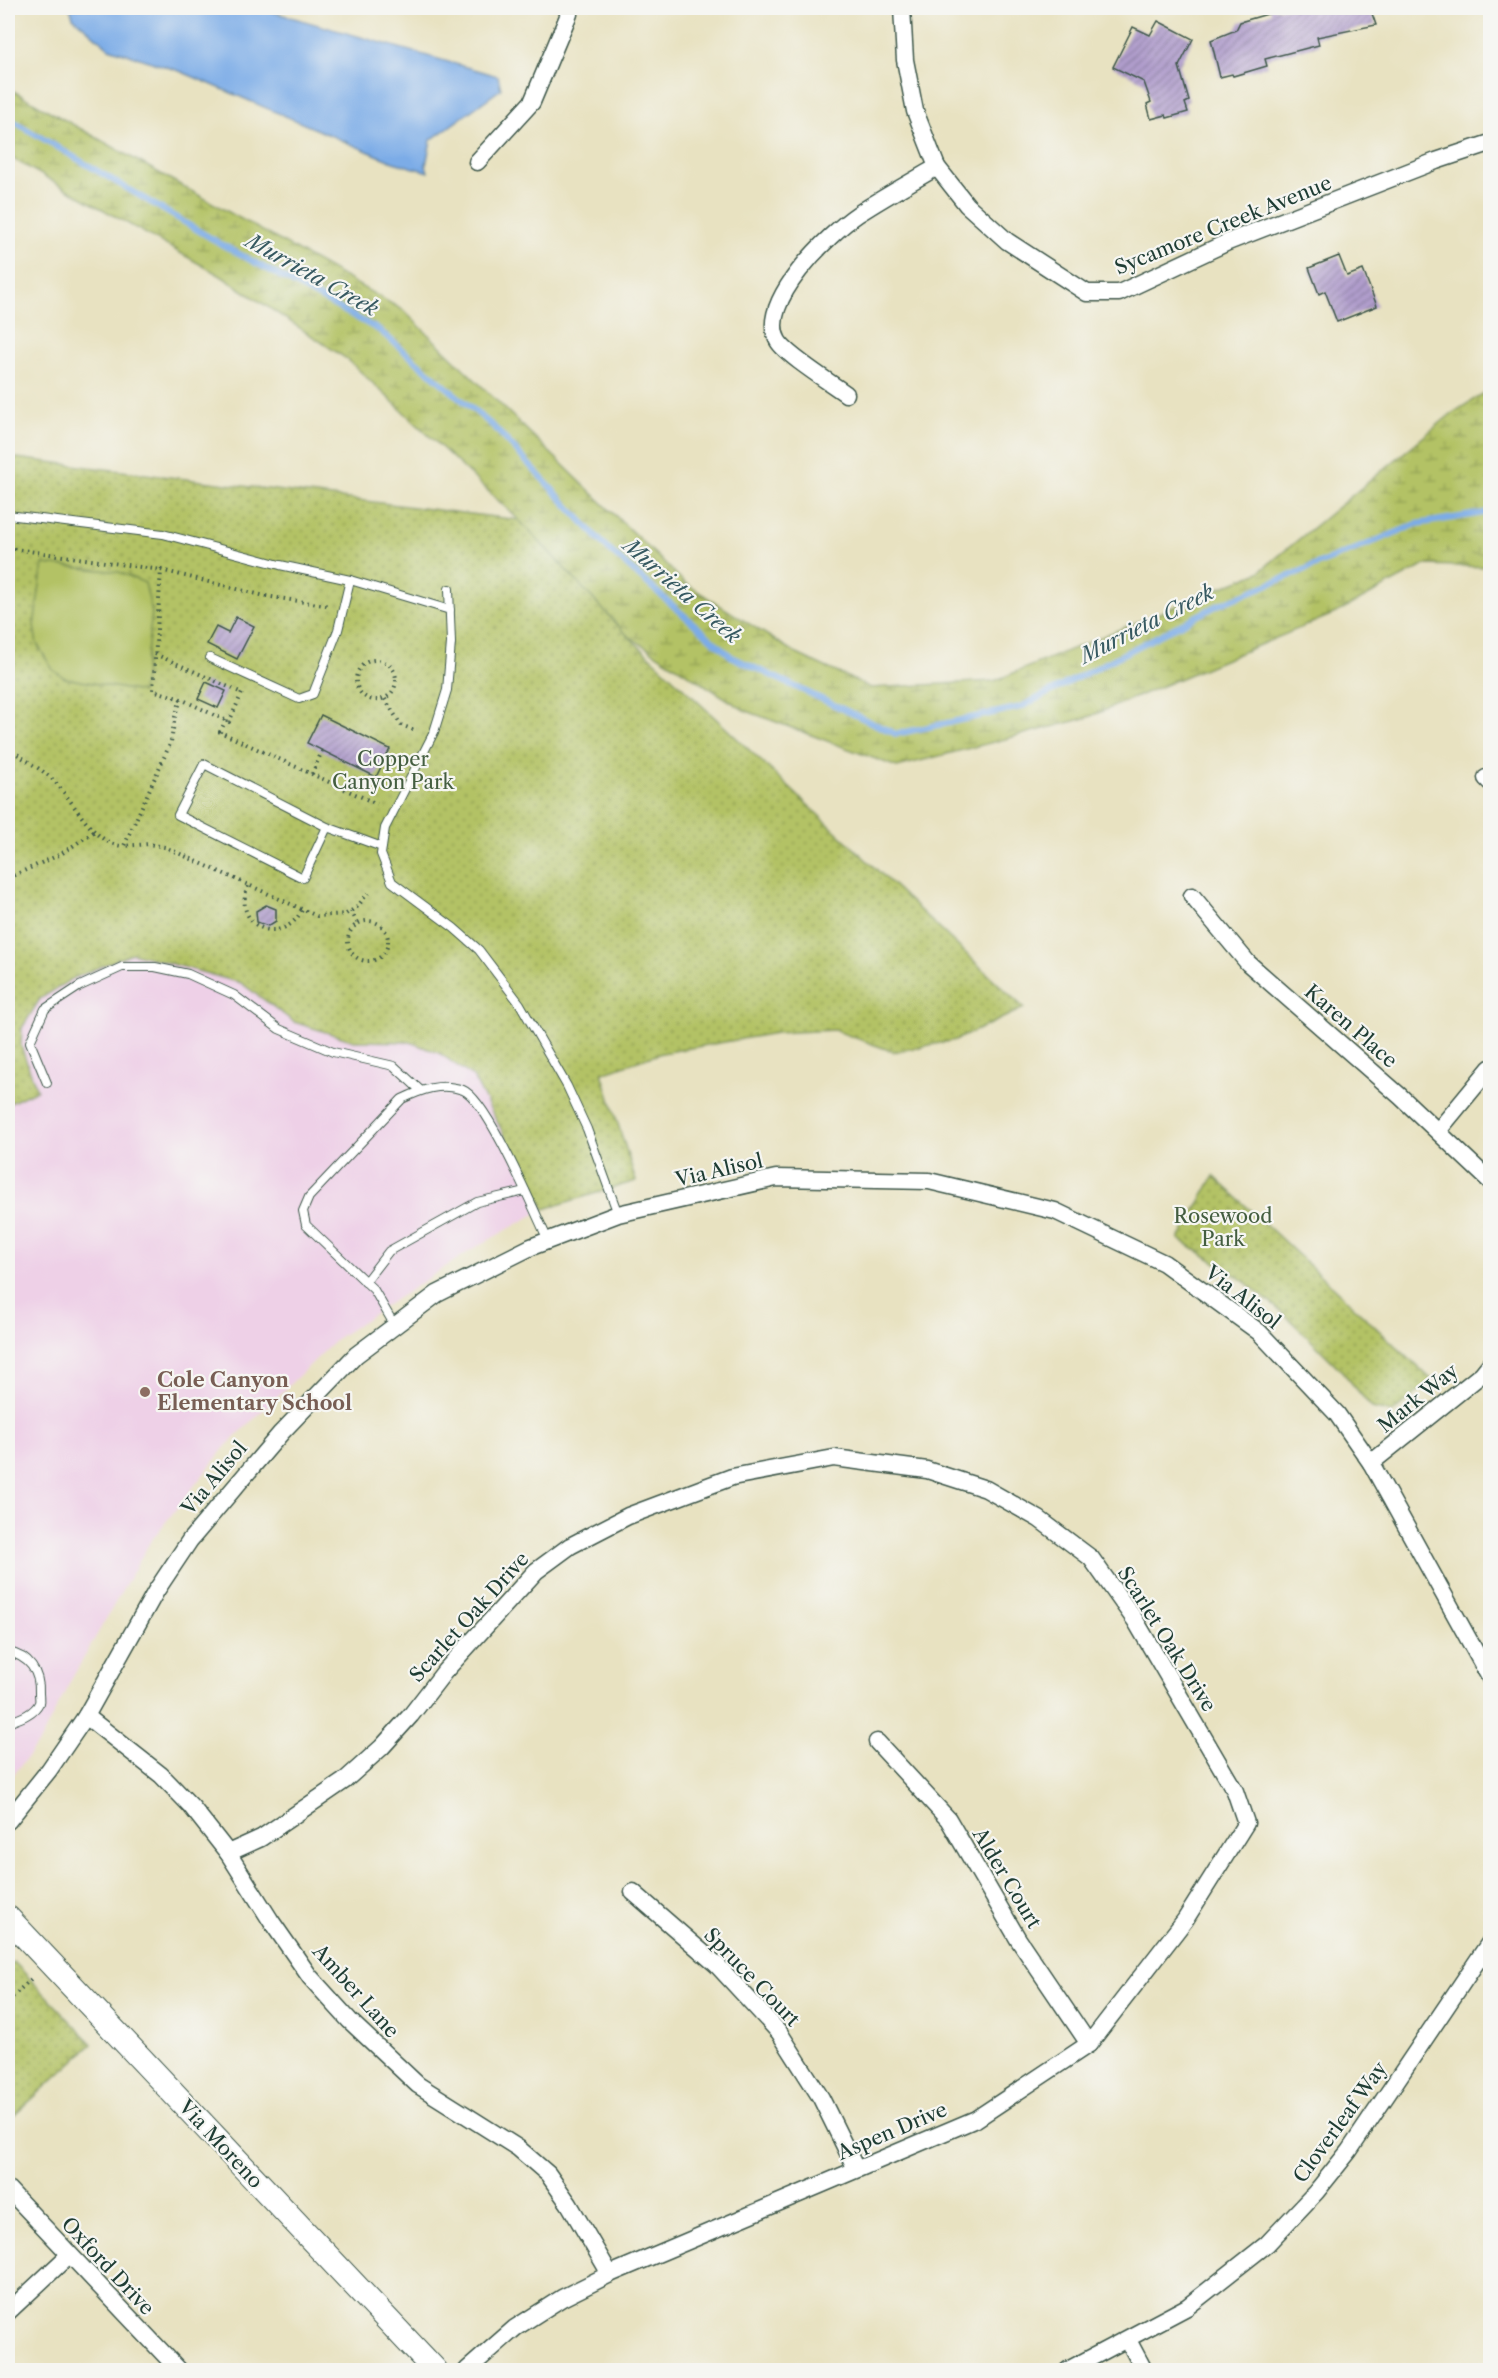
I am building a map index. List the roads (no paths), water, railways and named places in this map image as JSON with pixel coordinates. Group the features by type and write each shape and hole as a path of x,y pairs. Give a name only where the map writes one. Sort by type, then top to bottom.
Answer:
{"street":[{"path":"477,162 532,102 569,14 566,8"},
{"name":"Sycamore Creek Avenue","path":"902,8 905,60 915,111 937,167 967,205 1007,241 1087,293 1119,293 1238,238 1436,161 1491,143"},
{"path":"846,394 798,360 777,341 773,317 783,294 813,253 857,215 937,167"},
{"name":"Karen Place","path":"1192,896 1248,963 1438,1131 1491,1181"},
{"path":"1438,1131 1491,1068"},
{"name":"Via Alisol","path":"8,1821 49,1770 86,1716 156,1591 190,1540 281,1433 356,1355 437,1294 531,1246 618,1214 777,1178 929,1181 1055,1211 1164,1263 1259,1332 1337,1414 1371,1462 1491,1678"},
{"name":"Mark Way","path":"1371,1462 1491,1364"},
{"name":"Scarlet Oak Drive","path":"228,1853 261,1838 344,1781 382,1747 411,1715 444,1671 536,1571 570,1546 628,1516 732,1477 834,1458 927,1470 986,1489 1040,1518 1091,1558 1136,1620 1235,1791 1246,1823"},
{"name":"Amber Lane","path":"86,1716 161,1775 191,1806 228,1853 310,1977 350,2021 418,2085 518,2148 548,2174 569,2204 610,2274"},
{"name":"Alder Court","path":"877,1742 948,1819 1018,1938 1089,2044"},
{"name":"Aspen Drive","path":"467,2370 514,2328 561,2298 610,2274 976,2119 1089,2044 1185,1920 1246,1823"},
{"name":"Spruce Court","path":"633,1892 717,1965 779,2032 821,2098 856,2169"},
{"name":"Via Moreno","path":"8,1918 435,2370"},
{"name":"Cloverleaf Way","path":"1068,2370 1187,2307 1267,2244 1316,2192 1349,2151 1491,1942"},
{"name":"Oxford Drive","path":"8,2189 68,2256 179,2370"},
{"path":"8,2312 68,2256"},
{"path":"1128,2340 1144,2370"}],"lane":[{"path":"8,514 163,534 280,565 351,580 450,610"},
{"path":"210,658 299,699 313,694 338,630 351,580"},
{"path":"449,588 451,643 447,690 434,732 385,828 381,854 392,882 434,916 454,928 478,950 520,1004 567,1086 582,1118 618,1214"},
{"path":"327,827 303,878 178,815 204,764 327,827 382,847"},
{"path":"47,1083 30,1042 45,1009 80,986 122,967 155,967 188,974 234,995 279,1029 333,1052 394,1066 420,1090"},
{"path":"395,1326 374,1290 306,1225 303,1211 309,1197 402,1099 420,1090 442,1085 465,1090 479,1106 497,1134 548,1240"},
{"path":"365,1282 389,1251 477,1202 525,1191"},
{"path":"8,1652 27,1659 37,1672 39,1703 29,1714 8,1723"}],"water":[{"path":"70,8 259,8 498,76 501,89 431,140 426,165 428,172 393,162 182,72 109,48 73,17"}],"waterway":[{"name":"Murrieta Creek","path":"8,118 221,244 379,330 494,427 608,549 732,657 896,734 1021,707 1218,605 1417,524 1490,512"}],"place":[{"name":"Cole Canyon Elementary School","path":"145,1392"}],"park label":[{"name":"Copper Canyon Park","path":"393,770"},
{"name":"Rosewood Park","path":"1223,1228"}]}
